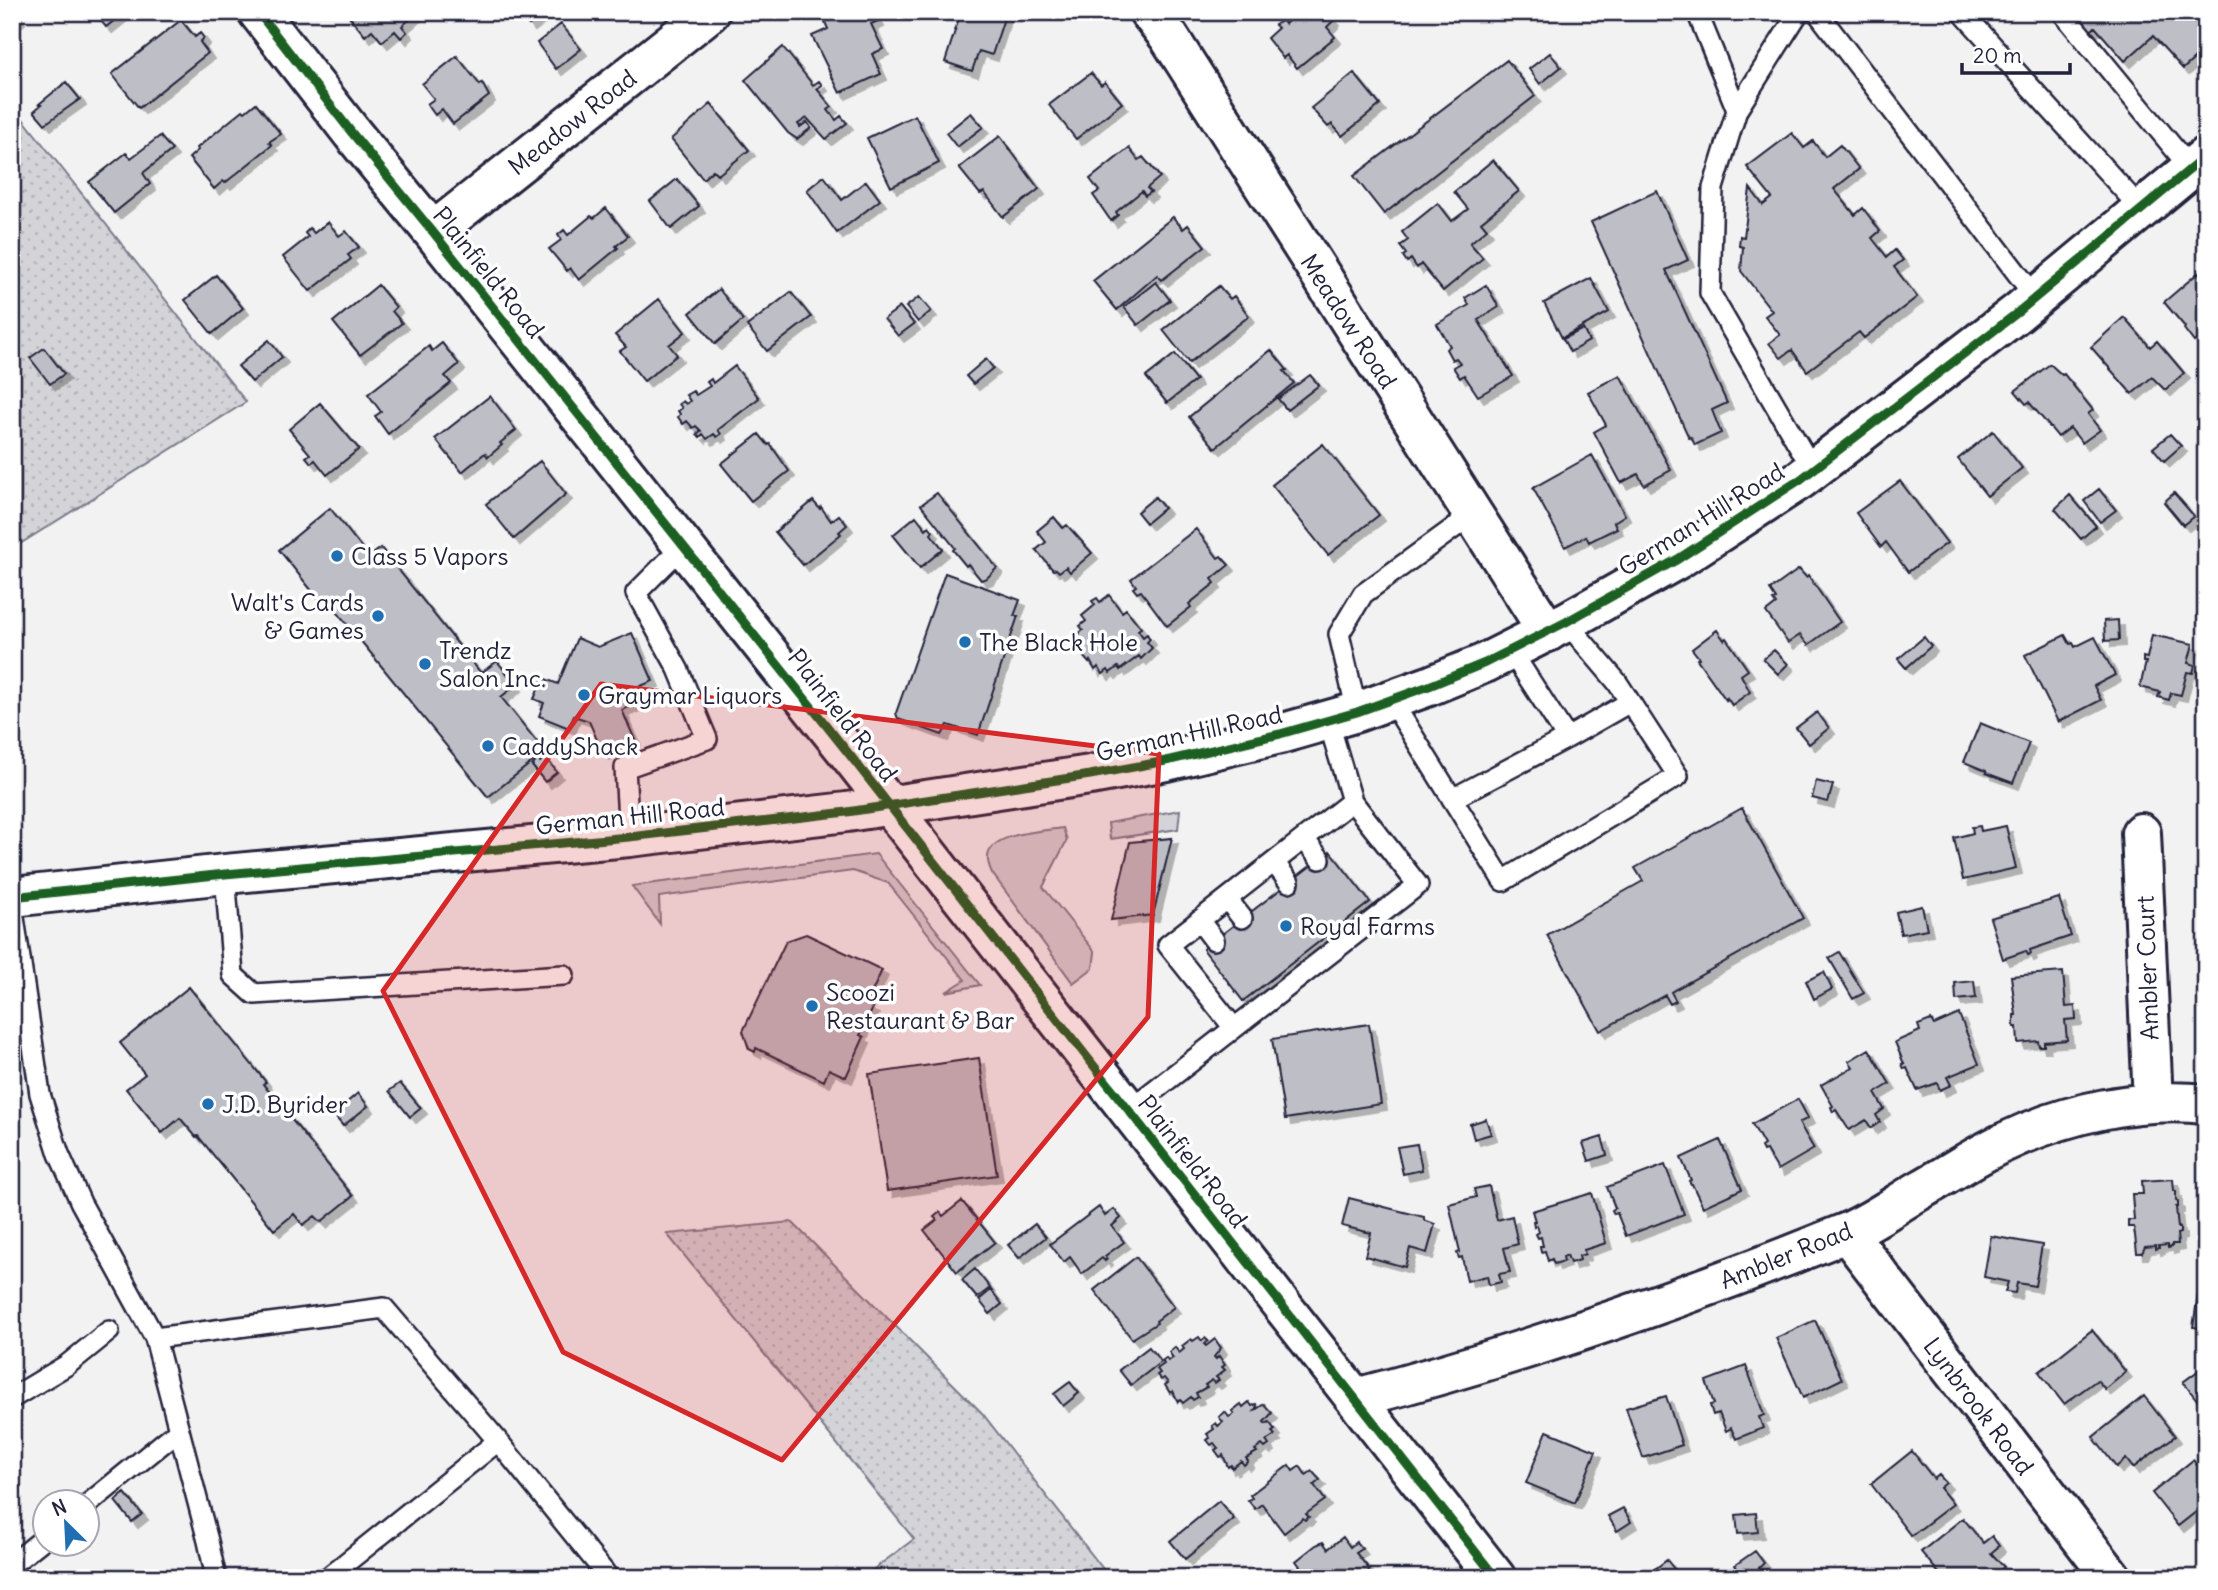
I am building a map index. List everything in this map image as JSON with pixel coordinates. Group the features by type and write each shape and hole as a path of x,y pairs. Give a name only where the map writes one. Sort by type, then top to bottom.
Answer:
{"street":[{"name":"Plainfield Road","path":"258,12 890,806 1496,1578"},
{"name":"Meadow Road","path":"433,232 710,12"},
{"name":"Meadow Road","path":"1149,12 1169,37 1473,514 1557,627"},
{"name":"German Hill Road","path":"12,897 225,874 629,837 890,806 1166,761 1280,734 1359,711 1452,677 1511,651 1678,559 1813,470 1938,376 2201,161"},
{"name":"Ambler Court","path":"2141,833 2153,1103"},
{"name":"Ambler Road","path":"1356,1398 1458,1371 1554,1341 1730,1279 1847,1233 2005,1142 2089,1112 2153,1103 2206,1104"},
{"name":"Lynbrook Road","path":"1847,1233 2112,1578"}],"lane":[{"path":"1697,12 1737,110"},
{"path":"1799,12 1737,110 1713,188 1710,293 1813,470"},
{"path":"1817,12 2036,298"},
{"path":"1962,12 2142,210"},
{"path":"2063,12 2201,161"},
{"path":"1129,1110 1234,1028 1259,999 1364,917 1418,885 1352,801 1359,711 1339,634 1363,594 1473,514"},
{"path":"629,837 625,768 707,739 678,669 636,593 683,546"},
{"path":"1359,711 1452,799 1503,881 1678,776 1617,682 1557,627"},
{"path":"1511,651 1567,738"},
{"path":"1452,799 1630,702"},
{"path":"1234,1028 1168,945 1352,801"},
{"path":"1304,839 1320,859"},
{"path":"1274,862 1289,882"},
{"path":"225,874 233,975 254,994 564,975"},
{"path":"1227,899 1242,918"},
{"path":"12,904 40,1094 59,1154 81,1203 155,1338 216,1578"},
{"path":"1199,920 1214,940"},
{"path":"155,1338 384,1308 498,1441 609,1578"},
{"path":"12,1398 66,1365 109,1331"},
{"path":"102,1493 179,1430"},
{"path":"327,1578 498,1441"},
{"path":"12,1564 32,1548"}],"highlighted area":[{"path":"601,684 1159,754 1148,1017 782,1460 563,1352 383,991"}],"shaded area":[{"path":"12,105 246,402 12,549"},
{"path":"1180,810 1178,829 1110,839 1108,823"},
{"path":"1063,828 1067,840 1043,887 1095,952 1093,968 1073,983 992,873 988,861 991,849 998,842 1020,834"},
{"path":"876,854 980,985 946,992 965,980 888,883 853,871 659,897 660,924 632,886"},
{"path":"792,1222 982,1413 1110,1578 862,1578 914,1539 667,1234"}],"building":[{"path":"12,12 19,18 12,23"},
{"path":"94,12 125,12 106,27"},
{"path":"352,12 418,12 402,26 407,32 401,38 395,31 382,42 372,30 365,36 348,15"},
{"path":"519,12 546,12 529,25"},
{"path":"840,12 874,12 878,21 871,24 883,49 872,54 881,74 840,93 812,36 828,29 825,22 841,14"},
{"path":"961,12 1006,12 992,55 979,51 972,71 945,62"},
{"path":"1298,12 1315,12 1318,16 1327,12 1334,20 1327,27 1335,37 1297,68 1287,55 1283,58 1267,38 1278,28 1275,25 1282,20 1285,24"},
{"path":"2081,12 2206,12 2206,48 2183,69 2153,36 2125,61 2095,27 2090,32 2078,19"},
{"path":"181,20 195,37 200,33 204,38 200,42 208,53 139,108 112,74"},
{"path":"561,24 581,49 556,69 537,43"},
{"path":"783,47 813,85 819,81 822,85 817,89 832,107 828,110 836,120 841,116 847,123 826,139 807,118 798,124 800,127 807,122 811,128 797,139 788,133 745,80"},
{"path":"1550,53 1561,67 1540,84 1529,69"},
{"path":"457,56 480,85 482,83 489,96 453,124 442,109 435,115 427,104 434,99 422,84"},
{"path":"1507,60 1535,96 1384,214 1354,176"},
{"path":"1091,73 1101,85 1105,82 1122,103 1076,139 1049,105"},
{"path":"1354,73 1380,105 1342,136 1332,124 1328,127 1311,108"},
{"path":"66,82 80,99 45,124 34,111"},
{"path":"256,103 281,134 269,142 272,145 214,189 189,158 197,148 243,110 245,112"},
{"path":"711,104 749,150 718,175 713,170 703,179 671,139"},
{"path":"971,113 983,127 957,147 946,133"},
{"path":"915,115 939,163 891,187 867,138"},
{"path":"1792,133 1804,148 1813,141 1825,157 1840,145 1859,169 1834,189 1855,215 1863,208 1880,231 1872,238 1887,257 1895,250 1903,260 1894,267 1917,297 1864,338 1859,332 1807,371 1792,350 1781,358 1769,343 1780,335 1765,316 1772,311 1741,271 1743,247 1739,246 1740,236 1744,237 1750,188 1763,205 1772,198 1747,167"},
{"path":"160,136 172,150 143,173 150,184 114,213 89,182 126,153 131,158"},
{"path":"1000,136 1039,189 1003,217 984,192 980,194 959,168"},
{"path":"1129,148 1138,160 1143,157 1160,177 1147,188 1151,192 1145,196 1142,191 1116,212 1118,215 1111,221 1093,195 1099,191 1090,179"},
{"path":"1493,160 1519,191 1481,222 1487,229 1470,243 1483,258 1443,291 1421,264 1417,268 1411,259 1407,262 1403,256 1406,254 1400,246 1408,240 1402,232 1438,203 1452,221 1468,209 1454,192"},
{"path":"824,176 842,200 866,181 880,200 837,233 807,190"},
{"path":"677,179 699,206 671,229 650,201"},
{"path":"1657,191 1688,260 1666,270 1727,403 1712,410 1721,433 1695,445 1691,437 1689,438 1591,222"},
{"path":"606,208 628,236 616,246 618,248 579,280 570,268 567,271 549,249 561,240 558,235 564,230 568,235 591,216 594,218"},
{"path":"1173,217 1183,229 1188,225 1205,246 1162,280 1157,275 1117,310 1093,281"},
{"path":"328,222 339,236 346,231 359,247 348,255 351,259 310,291 283,257 308,237 305,233 310,228 314,233"},
{"path":"2198,273 2206,282 2206,348 2198,339 2194,342 2164,302"},
{"path":"216,275 243,308 212,334 185,300"},
{"path":"1591,278 1609,312 1562,338 1544,303"},
{"path":"1156,282 1170,300 1138,325 1124,307"},
{"path":"378,285 396,307 392,311 402,323 360,355 333,322"},
{"path":"1486,285 1499,307 1478,320 1513,376 1478,396 1464,375 1460,378 1453,367 1460,363 1456,358 1452,360 1446,349 1450,346 1437,324 1469,305 1465,298"},
{"path":"1219,286 1230,299 1234,296 1249,316 1189,363 1163,330"},
{"path":"719,289 743,320 715,344 690,313"},
{"path":"791,292 811,317 767,351 747,326"},
{"path":"919,297 931,311 918,322 906,307"},
{"path":"659,299 685,332 669,345 677,355 644,381 620,351 626,347 615,335"},
{"path":"900,307 914,324 898,336 884,319"},
{"path":"2124,317 2150,347 2157,341 2184,373 2165,390 2152,377 2132,394 2091,347"},
{"path":"1583,329 1589,341 1570,352 1563,339"},
{"path":"269,340 282,357 252,382 238,366"},
{"path":"442,343 459,364 445,376 451,383 388,434 375,416 381,412 368,394 429,346 432,351"},
{"path":"44,348 64,374 50,384 30,358"},
{"path":"1271,350 1294,383 1215,448 1189,417"},
{"path":"1175,354 1196,380 1167,403 1146,377"},
{"path":"986,359 993,368 973,384 966,376"},
{"path":"2050,364 2064,374 2093,410 2088,414 2100,430 2082,443 2070,428 2058,437 2029,402 2026,404 2015,391"},
{"path":"735,366 759,398 718,430 721,434 717,437 714,434 707,439 703,434 700,437 697,434 701,431 696,426 693,428 687,421 683,424 678,417 678,411 682,408 679,404 683,401 686,404 690,401 686,395 693,391 696,395 710,386 707,382 711,379 713,383"},
{"path":"1310,375 1319,385 1287,410 1278,399"},
{"path":"1620,375 1671,470 1644,485 1638,474 1621,483 1594,432 1606,425 1588,392"},
{"path":"490,396 516,430 488,457 485,453 462,472 435,439"},
{"path":"320,403 359,449 327,475 315,460 311,463 306,457 310,454 289,429"},
{"path":"1993,431 2022,468 1987,496 1958,459"},
{"path":"759,434 770,444 789,471 751,501 721,464"},
{"path":"2170,434 2181,446 2164,461 2153,448"},
{"path":"1323,444 1379,515 1328,555 1272,485"},
{"path":"1592,455 1625,515 1614,522 1617,528 1589,542 1586,536 1565,547 1533,488"},
{"path":"540,461 566,494 514,539 486,504"},
{"path":"1900,481 1947,543 1908,572 1886,542 1881,547 1856,513"},
{"path":"2099,489 2116,510 2100,522 2084,501"},
{"path":"937,493 997,568 987,578 981,580 968,564 966,566 921,505"},
{"path":"2174,493 2194,516 2183,525 2164,502"},
{"path":"2070,495 2096,526 2081,539 2055,509"},
{"path":"1155,497 1164,508 1146,523 1137,512"},
{"path":"813,501 831,521 839,515 847,525 839,532 841,534 803,565 775,532"},
{"path":"330,508 369,557 381,548 481,673 497,661 516,685 501,697 545,752 488,797 325,597 320,601 279,550"},
{"path":"916,516 926,529 929,526 933,531 931,534 943,549 920,568 893,535"},
{"path":"1054,517 1063,528 1067,525 1092,553 1070,572 1066,567 1059,572 1053,570 1036,550 1046,542 1037,531"},
{"path":"1196,529 1218,558 1221,556 1229,565 1212,579 1215,583 1189,604 1191,607 1167,626 1141,591 1137,593 1133,588 1136,586 1131,579"},
{"path":"1799,569 1806,577 1808,575 1840,622 1808,645 1800,635 1788,643 1766,612 1776,604 1770,590"},
{"name":"The Black Hole","path":"945,573 1020,600 1014,616 1018,616 978,735 948,725 942,735 898,719 896,713"},
{"path":"1109,595 1122,612 1126,609 1141,628 1138,630 1143,637 1147,634 1150,639 1147,642 1152,648 1141,659 1139,656 1120,670 1118,667 1103,674 1098,667 1095,670 1090,661 1089,663 1082,655 1086,653 1074,638 1083,630 1080,626 1086,621 1082,616 1095,605 1092,601 1097,598 1100,602"},
{"path":"2118,620 2119,640 2105,641 2104,621"},
{"path":"1717,630 1724,640 1726,638 1748,670 1741,675 1750,692 1732,705 1692,649"},
{"name":"Graymar Liquors","path":"632,633 653,681 631,690 636,704 622,710 635,740 603,754 589,721 574,716 569,728 539,716 544,703 534,699 543,678 558,684 577,638 598,647"},
{"path":"2065,635 2075,647 2095,637 2115,675 2094,686 2101,700 2058,722 2025,655"},
{"path":"2152,635 2193,644 2188,663 2195,665 2193,673 2187,672 2181,695 2171,693 2169,700 2158,697 2160,692 2140,687 2146,662 2143,662 2143,657 2147,658"},
{"path":"1924,637 1931,646 1906,668 1898,659"},
{"path":"1774,650 1788,664 1778,674 1763,659"},
{"path":"1817,712 1829,728 1809,744 1796,728"},
{"path":"1980,723 2029,743 2013,783 1964,762"},
{"path":"545,757 557,772 545,782 532,766 538,759 540,762"},
{"path":"1816,781 1833,785 1828,802 1812,798"},
{"path":"1742,808 1803,918 1671,992 1676,1001 1670,1004 1665,995 1600,1031 1547,935 1643,881 1635,868"},
{"path":"1980,826 1981,831 2006,826 2016,868 1963,880 1954,838 1973,833 1972,827"},
{"path":"1172,838 1153,915 1111,920 1130,842"},
{"name":"Royal Farms","path":"1330,851 1370,902 1243,1001 1203,949"},
{"path":"2059,898 2071,936 2030,950 2031,954 2028,955 2026,951 2003,959 1990,918"},
{"path":"1922,906 1927,929 1901,934 1896,912"},
{"name":"Scoozi Restaurant & Bar","path":"806,934 882,970 866,1005 873,1008 860,1035 864,1037 846,1077 829,1069 824,1081 756,1048 755,1052 749,1049 743,1031 786,941"},
{"path":"1839,952 1864,993 1853,999 1829,958"},
{"path":"1824,972 1832,989 1814,999 1806,981"},
{"path":"2063,972 2066,1007 2075,1006 2076,1019 2065,1020 2067,1040 2044,1042 2044,1046 2039,1046 2038,1041 2018,1043 2017,1027 2014,1027 2016,1015 2011,976"},
{"path":"1974,981 1976,998 1956,1000 1955,983"},
{"name":"J.D. Byrider","path":"189,987 353,1196 321,1222 315,1216 303,1225 294,1214 274,1230 198,1136 196,1137 180,1118 162,1133 126,1089 145,1074 120,1043"},
{"path":"1959,1014 1979,1064 1947,1077 1951,1085 1940,1090 1937,1083 1917,1090 1907,1068 1904,1069 1895,1042 1920,1031 1918,1025 1931,1020 1934,1025"},
{"path":"1369,1024 1381,1104 1285,1119 1272,1039"},
{"path":"1869,1049 1890,1084 1875,1093 1884,1109 1876,1115 1880,1122 1871,1128 1866,1120 1849,1130 1836,1110 1833,1112 1833,1106 1821,1085 1853,1067 1849,1061"},
{"path":"979,1058 997,1175 887,1191 869,1074"},
{"path":"400,1083 421,1108 410,1117 389,1091"},
{"path":"358,1093 368,1106 343,1126 333,1114"},
{"path":"1798,1099 1808,1118 1799,1123 1814,1149 1778,1170 1766,1150 1763,1151 1761,1147 1764,1145 1752,1124"},
{"path":"1486,1119 1491,1134 1474,1139 1470,1124"},
{"path":"1602,1137 1607,1155 1589,1161 1583,1143"},
{"path":"1720,1140 1742,1189 1703,1207 1689,1181 1691,1180 1681,1158"},
{"path":"1417,1144 1422,1170 1403,1174 1397,1147"},
{"path":"1665,1165 1684,1214 1626,1236 1617,1213 1614,1214 1612,1210 1615,1208 1607,1187"},
{"path":"2173,1179 2180,1228 2180,1233 2177,1234 2178,1244 2172,1244 2172,1247 2168,1248 2168,1245 2155,1249 2155,1246 2145,1247 2142,1253 2137,1253 2134,1227 2128,1227 2128,1220 2134,1220 2132,1194 2143,1194 2142,1181"},
{"path":"1489,1186 1497,1220 1512,1216 1518,1244 1504,1248 1510,1272 1499,1274 1501,1282 1489,1285 1487,1276 1467,1281 1462,1257 1459,1258 1457,1253 1460,1252 1449,1204 1476,1197 1474,1189"},
{"path":"1592,1193 1606,1243 1584,1250 1585,1254 1579,1256 1580,1260 1570,1263 1567,1255 1563,1257 1564,1261 1554,1264 1552,1259 1548,1261 1545,1251 1541,1252 1540,1246 1543,1246 1541,1237 1538,1238 1536,1234 1539,1232 1537,1225 1534,1227 1532,1211"},
{"path":"1349,1198 1424,1217 1424,1220 1435,1224 1427,1253 1410,1248 1405,1267 1365,1256 1371,1233 1342,1226"},
{"path":"962,1201 995,1242 957,1272 924,1230 937,1220 934,1217 940,1212 943,1216"},
{"path":"1099,1207 1105,1216 1114,1209 1121,1218 1112,1226 1124,1242 1105,1256 1105,1261 1102,1258 1082,1274 1070,1257 1064,1262 1050,1244"},
{"path":"1035,1224 1046,1237 1019,1258 1008,1245"},
{"path":"1991,1236 2042,1245 2035,1286 2017,1283 2015,1293 2005,1292 2008,1282 1984,1277"},
{"path":"1136,1257 1174,1307 1156,1321 1157,1323 1132,1339 1094,1290"},
{"path":"975,1269 990,1288 977,1298 962,1280"},
{"path":"2199,1288 2206,1289 2206,1329 2193,1327"},
{"path":"991,1290 1002,1304 990,1314 979,1300"},
{"path":"1815,1320 1842,1379 1803,1398 1776,1338"},
{"path":"2092,1330 2126,1372 2105,1389 2097,1380 2064,1404 2039,1372"},
{"path":"1199,1337 1202,1341 1205,1338 1208,1341 1204,1344 1206,1346 1215,1339 1221,1348 1214,1357 1216,1359 1219,1356 1225,1370 1216,1377 1219,1380 1215,1383 1212,1380 1205,1385 1207,1387 1196,1393 1198,1397 1193,1400 1191,1397 1183,1403 1180,1400 1178,1402 1173,1391 1170,1393 1165,1385 1168,1383 1157,1375 1160,1373 1157,1369 1164,1364 1162,1361 1166,1358 1168,1361 1173,1358 1169,1352 1175,1347 1179,1353 1184,1349 1182,1346"},
{"path":"1149,1347 1161,1362 1131,1385 1119,1370"},
{"path":"2206,1365 2206,1410 2205,1410 2183,1382"},
{"path":"1746,1366 1764,1415 1759,1417 1763,1428 1736,1439 1731,1428 1726,1431 1719,1413 1713,1415 1710,1405 1714,1404 1706,1381"},
{"path":"1070,1382 1079,1393 1063,1406 1054,1394"},
{"path":"1666,1396 1682,1445 1643,1458 1626,1408"},
{"path":"2144,1396 2175,1436 2133,1468 2126,1459 2116,1467 2093,1437"},
{"path":"1249,1402 1252,1406 1256,1404 1255,1410 1264,1404 1272,1413 1264,1422 1269,1422 1275,1435 1266,1441 1269,1445 1265,1448 1262,1445 1255,1450 1257,1452 1246,1458 1248,1461 1244,1465 1241,1461 1232,1468 1231,1465 1228,1467 1223,1455 1220,1457 1215,1450 1218,1448 1207,1440 1210,1438 1207,1434 1214,1429 1212,1426 1216,1423 1218,1426 1223,1422 1219,1417 1225,1412 1229,1417 1241,1404 1243,1407"},
{"path":"1547,1431 1596,1451 1575,1503 1526,1483"},
{"path":"1912,1451 1934,1479 1939,1475 1946,1483 1940,1488 1953,1504 1911,1536 1871,1484"},
{"path":"2193,1460 2206,1476 2206,1504 2178,1526 2152,1493"},
{"path":"1289,1465 1293,1471 1300,1466 1306,1475 1312,1471 1320,1480 1314,1485 1325,1500 1306,1514 1309,1517 1305,1520 1303,1518 1284,1533 1262,1504 1255,1509 1248,1500 1252,1498 1250,1495"},
{"path":"125,1493 142,1514 132,1522 115,1501"},
{"path":"1219,1501 1234,1519 1185,1559 1170,1541"},
{"path":"1623,1508 1631,1522 1617,1531 1608,1516"},
{"path":"1756,1513 1758,1532 1738,1534 1736,1515"},
{"path":"1963,1518 1983,1543 1992,1536 1999,1546 1991,1553 2004,1567 1991,1578 1943,1578 1921,1552"},
{"path":"1343,1537 1350,1547 1356,1542 1362,1549 1356,1553 1370,1570 1360,1578 1309,1578 1296,1561 1316,1545 1323,1542 1328,1549"},
{"path":"1755,1551 1764,1563 1749,1578 1744,1578 1735,1565"},
{"path":"1667,1560 1681,1578 1643,1578"}],"cycle path":[{"path":"258,12 849,754 1496,1578"},
{"path":"12,897 225,874 629,837 847,812 1166,761 1280,734 1357,712 1485,663 1566,622 1678,559 1801,479 2017,313 2206,156"}],"place":[{"name":"Class 5 Vapors","path":"337,556"},
{"name":"Walt's Cards & Games","path":"378,616"},
{"name":"The Black Hole","path":"965,642"},
{"name":"Trendz Salon Inc.","path":"425,664"},
{"name":"Graymar Liquors","path":"584,695"},
{"name":"CaddyShack","path":"488,746"},
{"name":"Royal Farms","path":"1286,926"},
{"name":"Scoozi Restaurant & Bar","path":"812,1006"},
{"name":"J.D. Byrider","path":"208,1104"}]}
